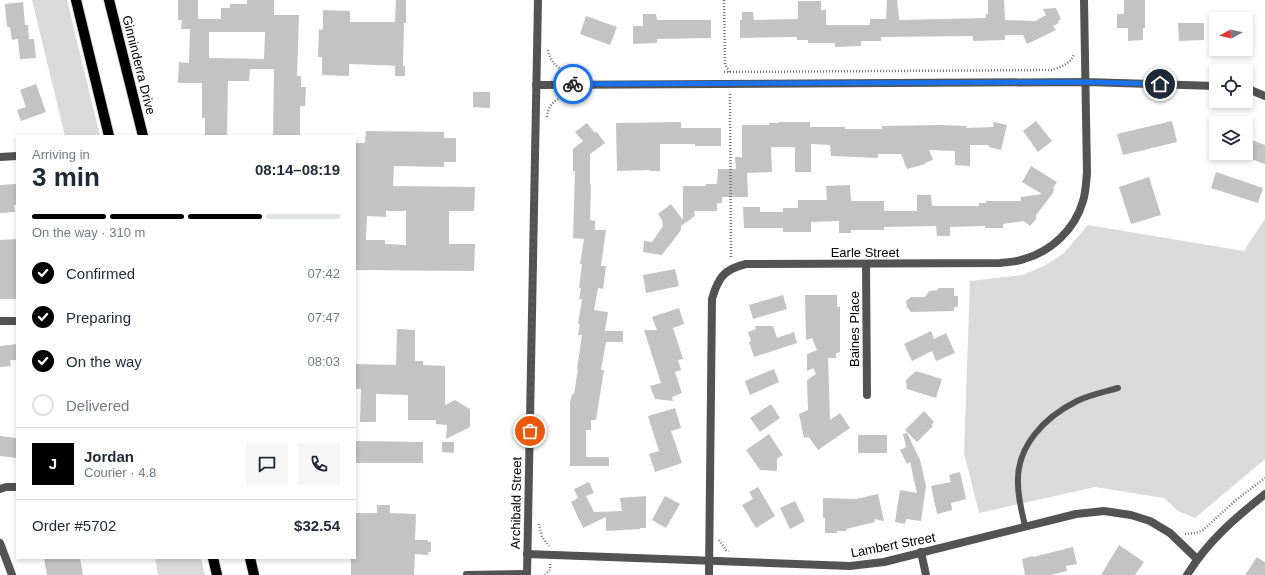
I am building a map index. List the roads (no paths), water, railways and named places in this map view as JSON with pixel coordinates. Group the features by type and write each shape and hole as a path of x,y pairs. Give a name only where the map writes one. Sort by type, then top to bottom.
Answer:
{"main road":[{"path":"76,0 109,135"},
{"name":"Ginninderra Drive","path":"109,0 143,135"},
{"path":"213,559 217,575"},
{"path":"250,559 254,575"}],"street":[{"name":"Archibald Street","path":"527,574 538,0"},
{"name":"Earle Street","path":"709,575 712,299 716,284 734,267 746,264 1008,262 1023,260 1042,252 1061,238 1073,223 1083,201 1087,173 1084,0"},
{"path":"536,85 1086,82 1209,86"},
{"path":"1253,91 1265,96"},
{"path":"0,157 16,156"},
{"name":"Baines Place","path":"866,264 867,395"},
{"path":"0,321 16,321"},
{"path":"0,489 6,487 16,487"},
{"path":"1187,575 1197,559 1219,533 1265,494"},
{"name":"Lambert Street","path":"527,554 850,566 884,562 1076,514 1104,511 1131,515 1150,521 1170,532 1197,559"},
{"path":"0,543 3,556 12,575"},
{"path":"921,552 926,575"}],"lane":[{"path":"1025,526 1017,483 1020,462 1026,446 1043,424 1054,414 1078,401 1118,388"},
{"path":"466,574 527,574"}]}
